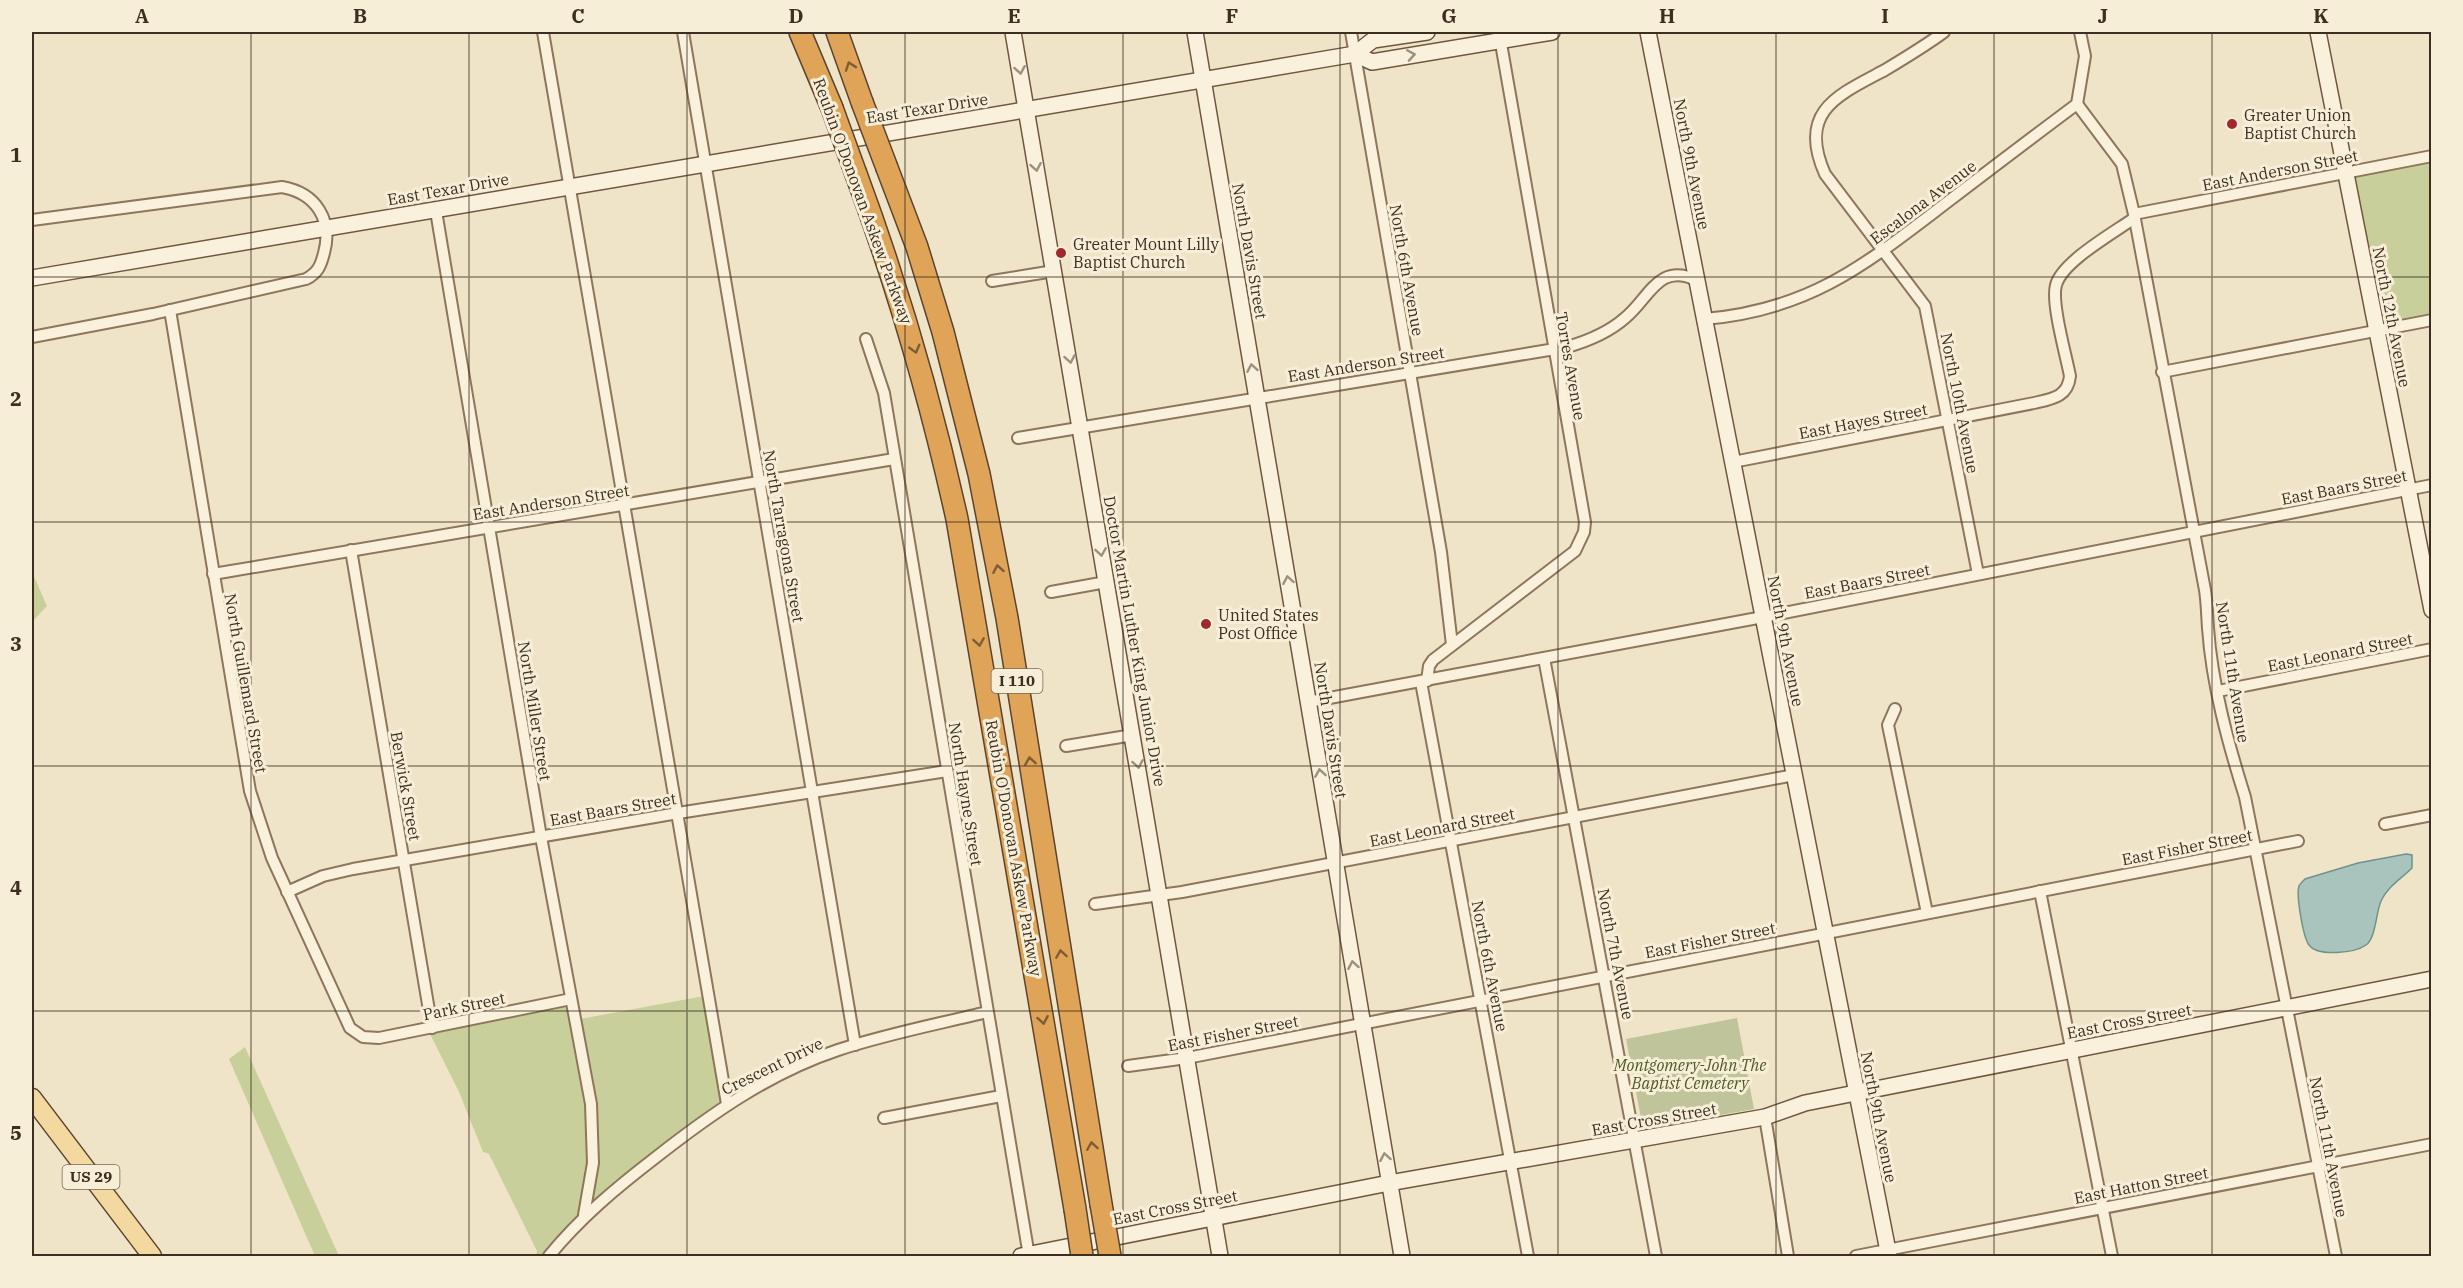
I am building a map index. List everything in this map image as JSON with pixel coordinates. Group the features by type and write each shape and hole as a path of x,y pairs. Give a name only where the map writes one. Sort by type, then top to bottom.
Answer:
{"highway":[{"name":"Reubin O'Donovan Askew Parkway","path":"800,32 832,108 888,261 912,337 938,435 957,519 1082,1257"},
{"name":"Reubin O'Donovan Askew Parkway","path":"837,32 916,247 943,332 979,474 1007,618 1110,1257"}],"main road":[{"name":"Doctor Martin Luther King Junior Drive","path":"1013,32 1220,1257"},
{"name":"North Davis Street","path":"1194,32 1402,1257"},
{"name":"East Texar Drive","path":"32,278 328,227 436,212 569,186 1355,54 1374,40 1427,32"},
{"name":"East Texar Drive","path":"1355,54 1372,62 1499,36 1552,32"},
{"name":"North 9th Avenue","path":"1648,32 1888,1253"},
{"name":"North 12th Avenue","path":"2318,32 2432,610"},
{"name":"East Cross Street","path":"1026,1256 1389,1182 1636,1141 1765,1116 1805,1103 1856,1095 2432,979"},
{"name":"US 29","path":"32,1098 152,1257"}],"street":[{"path":"543,32 728,1104"},
{"name":"North Tarragona Street","path":"683,32 855,1045"},
{"name":"North 6th Avenue","path":"1351,32 1441,552 1452,645"},
{"name":"North 10th Avenue","path":"1944,32 1895,64 1844,90 1821,115 1817,151 1825,174 1925,306 1978,574"},
{"path":"2077,104 2085,56 2080,32"},
{"name":"Torres Avenue","path":"1452,645 1575,550 1584,532 1585,522 1499,36"},
{"name":"Escalona Avenue","path":"1704,319 1755,312 1786,303 1835,283 1884,251 2077,104"},
{"name":"North 11th Avenue","path":"2077,104 2119,158 2133,216 2205,590 2208,628 2218,691 2232,761 2245,797 2336,1257"},
{"name":"East Anderson Street","path":"2034,403 2062,394 2070,381 2055,296 2061,274 2133,216 2432,156"},
{"path":"32,220 282,187 297,192 313,202 320,209 328,227 328,239 322,263 319,270 306,279 170,310 32,336"},
{"name":"North Miller Street","path":"436,212 541,837 570,999 587,1077 594,1132 593,1163 584,1215"},
{"path":"992,281 1054,271"},
{"name":"East Anderson Street","path":"1018,438 1579,344 1614,327 1628,316 1663,278 1681,274 1696,280"},
{"name":"North Guillemard Street","path":"170,310 250,791 260,826 287,892 347,1022 356,1034 363,1037"},
{"path":"2163,372 2432,320"},
{"name":"North Hayne Street","path":"866,339 884,393 1026,1256"},
{"name":"East Hayes Street","path":"1733,462 2034,403"},
{"name":"East Anderson Street","path":"213,574 894,459"},
{"name":"East Baars Street","path":"1308,702 1424,682 2432,485"},
{"name":"Berwick Street","path":"351,550 432,1028"},
{"path":"1051,592 1106,582"},
{"path":"1424,682 1429,666 1452,645"},
{"name":"East Leonard Street","path":"2218,691 2432,649"},
{"name":"North 7th Avenue","path":"1544,658 1656,1257"},
{"name":"North 6th Avenue","path":"1424,682 1450,840 1482,1000 1528,1257"},
{"path":"1895,709 1888,725 1927,913"},
{"path":"1066,746 1133,735"},
{"name":"East Baars Street","path":"287,892 323,876 404,861 678,813 947,771"},
{"name":"East Leonard Street","path":"1095,904 1160,895 1335,863 1794,775"},
{"path":"2385,824 2432,815"},
{"name":"East Fisher Street","path":"1128,1066 1187,1058 2298,841"},
{"path":"2040,891 2112,1257"},
{"name":"Park Street","path":"363,1037 379,1038 570,999"},
{"name":"Crescent Drive","path":"549,1257 584,1215 677,1140 728,1104 807,1062 855,1045 987,1012"},
{"path":"884,1118 1001,1096"},
{"path":"1765,1116 1788,1257"},
{"name":"East Hatton Street","path":"1856,1257 1888,1253 2102,1208 2432,1144"}],"green space":[{"path":"2431,156 2431,320 2376,331 2345,173"},
{"path":"32,572 47,606 33,621 32,619"},
{"path":"704,996 722,1100 592,1201 598,1155 598,1132 593,1087 580,1019"},
{"path":"567,1006 582,1081 589,1136 586,1188 580,1211 573,1222 542,1256 536,1256 537,1251 489,1154 483,1152 459,1092 430,1034"},
{"name":"Montgomery-John The Baptist Cemetery","path":"1737,1018 1754,1109 1643,1129 1626,1039"},
{"path":"245,1047 339,1256 315,1256 229,1059"}],"water":[{"path":"2406,854 2412,855 2412,868 2384,896 2379,906 2372,937 2366,945 2354,950 2328,952 2314,949 2309,945 2302,925 2298,898 2299,886 2305,879 2358,863"}],"place":[{"name":"Greater Union Baptist Church","path":"2232,124"},
{"name":"Greater Mount Lilly Baptist Church","path":"1061,253"},
{"name":"United States Post Office","path":"1206,624"}]}
